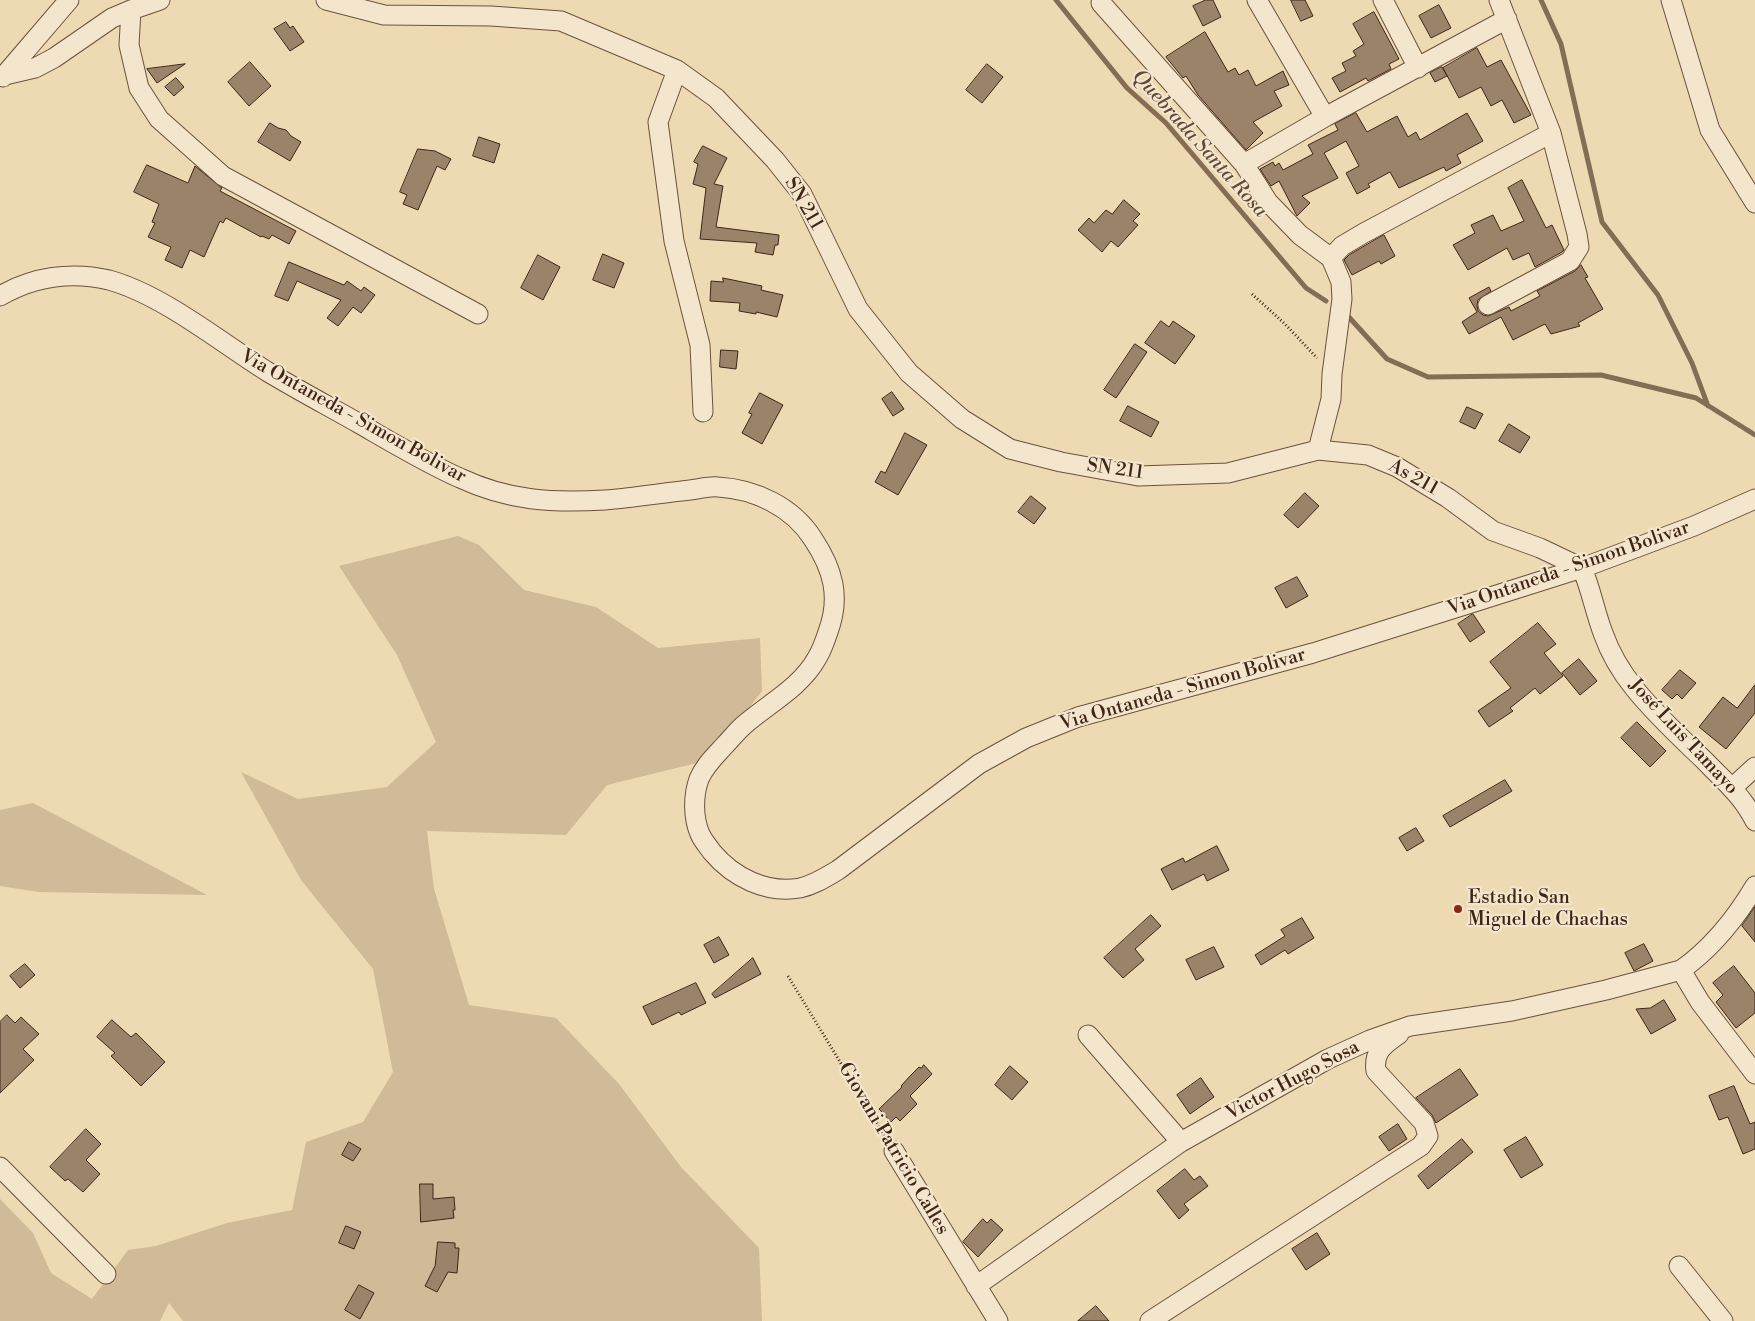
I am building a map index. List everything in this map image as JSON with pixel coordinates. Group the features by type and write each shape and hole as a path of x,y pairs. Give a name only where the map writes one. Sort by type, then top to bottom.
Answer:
{"street":[{"path":"2,77 69,0"},
{"path":"2,77 34,68 54,58 112,18 160,0"},
{"name":"SN 211","path":"326,0 384,15 491,16 561,21 678,70 716,98 775,160 802,194 858,310 910,373 962,419 1010,449 1061,462 1138,476 1228,473"},
{"path":"1256,0 1325,117"},
{"path":"1382,0 1418,68"},
{"path":"1488,305 1570,261 1579,247 1551,133 1499,0"},
{"path":"1671,0 1710,130 1755,203"},
{"path":"1101,3 1244,164 1268,202 1300,235 1330,258 1341,282 1342,299 1332,374 1331,399 1318,450"},
{"path":"131,10 129,44 139,88 159,119 223,176 478,314"},
{"path":"1244,164 1325,117 1507,19"},
{"path":"678,70 658,122 674,241 700,345 703,412"},
{"path":"1330,258 1342,246 1364,233 1551,133"},
{"name":"Via Ontaneda - Simon Bolivar","path":"0,296 14,288 62,276 92,277 127,286 164,305 269,372 410,452 462,479 499,494 524,499 553,501 608,500 717,486 753,493 788,510 806,526 822,553 834,582 835,598 830,626 818,657 801,679 744,726 709,761 700,779 695,798 700,836 710,848 733,872 745,880 780,888 799,888 820,881 838,870 979,764 1026,738 1078,717 1313,654 1582,568 1694,526 1755,499"},
{"name":"As 211","path":"1228,473 1318,450 1368,455 1397,467 1448,498 1493,531 1540,548 1582,568"},
{"name":"José Luis Tamayo","path":"1582,568 1590,588 1603,634 1620,667 1634,688 1665,722 1732,788 1746,804 1755,821"},
{"path":"1732,788 1755,767"},
{"path":"1755,886 1743,907 1722,932 1693,961 1681,970 1700,1002 1755,1074"},
{"name":"Victor Hugo Sosa","path":"976,1286 1182,1142 1328,1059 1370,1040 1410,1026 1512,1012 1681,970"},
{"path":"1150,1321 1421,1146 1428,1136 1424,1123 1376,1071 1374,1061 1380,1049 1410,1026"},
{"path":"1088,1035 1182,1142"},
{"name":"Giovani Patricio Calles","path":"894,1151 998,1321"},
{"path":"0,1167 106,1274"},
{"path":"1679,1266 1723,1321"}],"path":[{"path":"1252,294 1285,324 1321,362"},
{"name":"Giovani Patricio Calles","path":"788,976 894,1151"}],"shaded area":[{"path":"458,536 479,545 524,590 596,607 658,648 760,638 762,691 709,760 607,785 566,835 427,831 434,889 469,1005 556,1018 619,1084 681,1167 759,1248 762,1321 183,1321 169,1303 160,1321 0,1321 0,1199 33,1233 51,1273 92,1299 128,1250 156,1246 227,1223 292,1210 306,1142 363,1122 393,1072 373,969 301,880 241,772 298,799 387,787 436,742 397,655 339,566"},
{"path":"33,803 207,895 39,892 0,886 0,810"}],"building":[{"path":"1206,0 1213,0 1221,17 1203,26 1193,6"},
{"path":"1291,0 1305,0 1313,16 1301,21"},
{"path":"1439,5 1451,28 1431,38 1419,16"},
{"path":"1374,12 1399,59 1389,64 1391,69 1368,81 1366,78 1340,92 1332,78 1346,71 1342,63 1356,56 1353,51 1364,44 1353,24"},
{"path":"286,22 290,28 293,26 304,42 290,51 274,29"},
{"path":"1205,32 1228,72 1235,68 1239,75 1248,70 1256,86 1283,71 1289,85 1274,91 1282,106 1253,122 1263,133 1246,150 1198,95 1186,76 1183,78 1166,57"},
{"path":"1477,48 1487,67 1501,60 1531,115 1514,123 1502,100 1491,106 1481,87 1459,98 1443,68"},
{"path":"250,62 271,86 249,106 228,82"},
{"path":"185,64 157,83 147,69"},
{"path":"987,64 1003,77 982,103 966,90"},
{"path":"1442,67 1447,76 1435,82 1430,73"},
{"path":"176,78 184,87 174,96 165,87"},
{"path":"1356,113 1367,132 1397,116 1408,137 1416,132 1420,140 1467,113 1483,141 1457,155 1461,163 1446,171 1444,167 1399,188 1390,172 1368,184 1370,187 1357,194 1346,173 1359,166 1346,141 1324,153 1338,178 1302,196 1310,203 1297,216 1279,181 1271,186 1260,169 1273,162 1275,166 1279,163 1283,170 1313,154 1308,145 1338,130 1335,124"},
{"path":"270,123 286,130 291,136 301,142 290,161 258,142"},
{"path":"479,137 500,144 494,163 473,156"},
{"path":"703,146 727,158 714,184 723,186 716,227 779,235 778,245 775,245 773,255 755,252 757,243 700,239 706,188 693,184 698,164 694,162"},
{"path":"418,149 435,151 451,159 445,170 437,166 418,210 403,204 407,195 400,192"},
{"path":"147,165 188,183 195,166 222,188 220,191 296,231 289,244 272,235 269,239 261,237 226,218 223,223 220,221 204,257 190,250 182,268 165,260 171,247 148,237 155,223 152,222 159,204 134,192"},
{"path":"1522,180 1546,228 1552,225 1564,250 1535,267 1529,253 1513,260 1507,248 1468,270 1453,245 1475,233 1471,225 1493,215 1501,231 1524,221 1508,188"},
{"path":"1124,200 1140,214 1133,221 1138,225 1118,247 1111,241 1102,252 1078,230 1089,218 1094,223 1106,210 1112,214"},
{"path":"1384,235 1395,256 1381,264 1379,261 1352,275 1344,260 1349,255"},
{"path":"603,254 624,263 614,288 593,280"},
{"path":"538,255 560,267 543,300 521,288"},
{"path":"289,262 344,285 347,281 361,291 364,287 375,295 361,313 353,307 338,326 327,318 341,300 297,281 288,301 275,296"},
{"path":"1581,265 1588,277 1585,278 1603,309 1578,323 1580,326 1551,334 1545,324 1513,340 1501,317 1469,334 1462,322 1477,312 1469,298 1489,287 1491,291 1478,300 1477,305 1478,311 1488,316 1509,307 1511,311 1540,296 1537,291 1575,271"},
{"path":"723,278 762,286 761,290 783,295 777,317 756,312 756,314 739,311 740,303 710,301 711,281 723,282"},
{"path":"1161,321 1169,327 1173,321 1195,336 1175,364 1145,343"},
{"path":"1135,344 1147,352 1116,398 1104,390"},
{"path":"721,350 738,351 736,369 720,367"},
{"path":"892,392 904,409 893,416 882,399"},
{"path":"760,393 783,405 762,444 742,433 752,414 749,413"},
{"path":"1128,406 1159,422 1151,437 1120,421"},
{"path":"1467,407 1483,414 1475,429 1460,422"},
{"path":"1509,424 1530,437 1520,453 1499,441"},
{"path":"905,433 927,445 898,495 875,482 881,471 885,473"},
{"path":"1305,493 1319,506 1298,528 1284,515"},
{"path":"1031,496 1046,508 1034,524 1018,512"},
{"path":"1297,577 1308,596 1286,608 1275,588"},
{"path":"1473,614 1485,632 1470,642 1458,624"},
{"path":"1538,623 1556,644 1544,653 1563,676 1540,694 1535,688 1510,708 1513,711 1489,727 1478,711 1511,688 1490,662"},
{"path":"1579,659 1597,681 1580,695 1562,673"},
{"path":"1680,670 1696,683 1682,699 1677,694 1672,699 1662,690"},
{"path":"1755,685 1755,713 1726,749 1699,727 1723,697 1737,708"},
{"path":"1637,722 1666,751 1650,767 1621,738"},
{"path":"1505,780 1512,791 1450,827 1443,816"},
{"path":"1416,828 1424,841 1407,851 1399,838"},
{"path":"1217,846 1229,870 1207,881 1204,874 1172,890 1161,869 1183,858 1185,862"},
{"path":"1755,907 1755,942 1742,926"},
{"path":"1151,915 1161,926 1135,949 1144,960 1123,978 1104,958"},
{"path":"1302,918 1314,938 1288,954 1285,950 1261,965 1255,955 1285,936 1281,930"},
{"path":"719,937 729,955 714,963 704,945"},
{"path":"1644,944 1653,961 1634,971 1625,953"},
{"path":"1214,947 1224,967 1196,980 1186,960"},
{"path":"753,958 761,974 715,998 712,994"},
{"path":"25,964 35,975 20,988 10,976"},
{"path":"1734,966 1755,993 1755,1013 1736,1028 1716,1002 1723,995 1713,983"},
{"path":"696,983 706,1003 681,1015 679,1012 652,1025 643,1007"},
{"path":"1664,1000 1676,1020 1651,1034 1636,1009 1650,1008"},
{"path":"7,1015 15,1023 21,1017 39,1034 23,1049 34,1060 0,1093 0,1022"},
{"path":"112,1020 131,1037 136,1033 165,1062 141,1086 111,1056 115,1053 97,1037"},
{"path":"924,1065 932,1074 910,1096 917,1104 900,1121 896,1117 891,1122 879,1109 919,1067 921,1068"},
{"path":"1010,1066 1028,1082 1012,1100 995,1085"},
{"path":"1460,1069 1478,1095 1436,1123 1432,1115 1416,1098"},
{"path":"1201,1078 1214,1097 1190,1114 1177,1095"},
{"path":"1734,1086 1750,1124 1755,1122 1755,1149 1743,1154 1728,1117 1719,1120 1709,1096"},
{"path":"1398,1124 1407,1139 1389,1151 1379,1137"},
{"path":"86,1129 101,1144 86,1160 100,1174 83,1192 68,1179 65,1181 50,1167"},
{"path":"1526,1137 1543,1165 1521,1178 1504,1150"},
{"path":"1462,1139 1473,1152 1428,1189 1418,1176"},
{"path":"349,1142 361,1149 353,1161 342,1155"},
{"path":"1185,1169 1194,1180 1200,1176 1208,1186 1184,1204 1189,1210 1179,1219 1157,1191"},
{"path":"420,1184 433,1184 433,1199 454,1197 454,1218 421,1222"},
{"path":"983,1219 987,1223 991,1219 1003,1230 978,1257 963,1242"},
{"path":"346,1226 361,1232 354,1249 339,1243"},
{"path":"1317,1233 1330,1254 1306,1270 1292,1249"},
{"path":"438,1242 455,1243 455,1248 459,1248 457,1273 448,1272 437,1292 425,1286 435,1266"},
{"path":"359,1285 374,1293 360,1319 345,1310"},
{"path":"1096,1306 1109,1321 1078,1321"}],"waterway":[{"name":"Quebrada Santa Rosa","path":"1056,0 1127,88 1166,123 1306,288 1326,301"},
{"path":"1541,0 1561,44 1602,222 1658,295 1692,363 1708,406"},
{"name":"Quebrada Santa Rosa","path":"1347,315 1387,359 1428,377 1601,375 1696,398 1755,435"}],"place":[{"name":"Estadio San Miguel de Chachas","path":"1458,909"}]}
